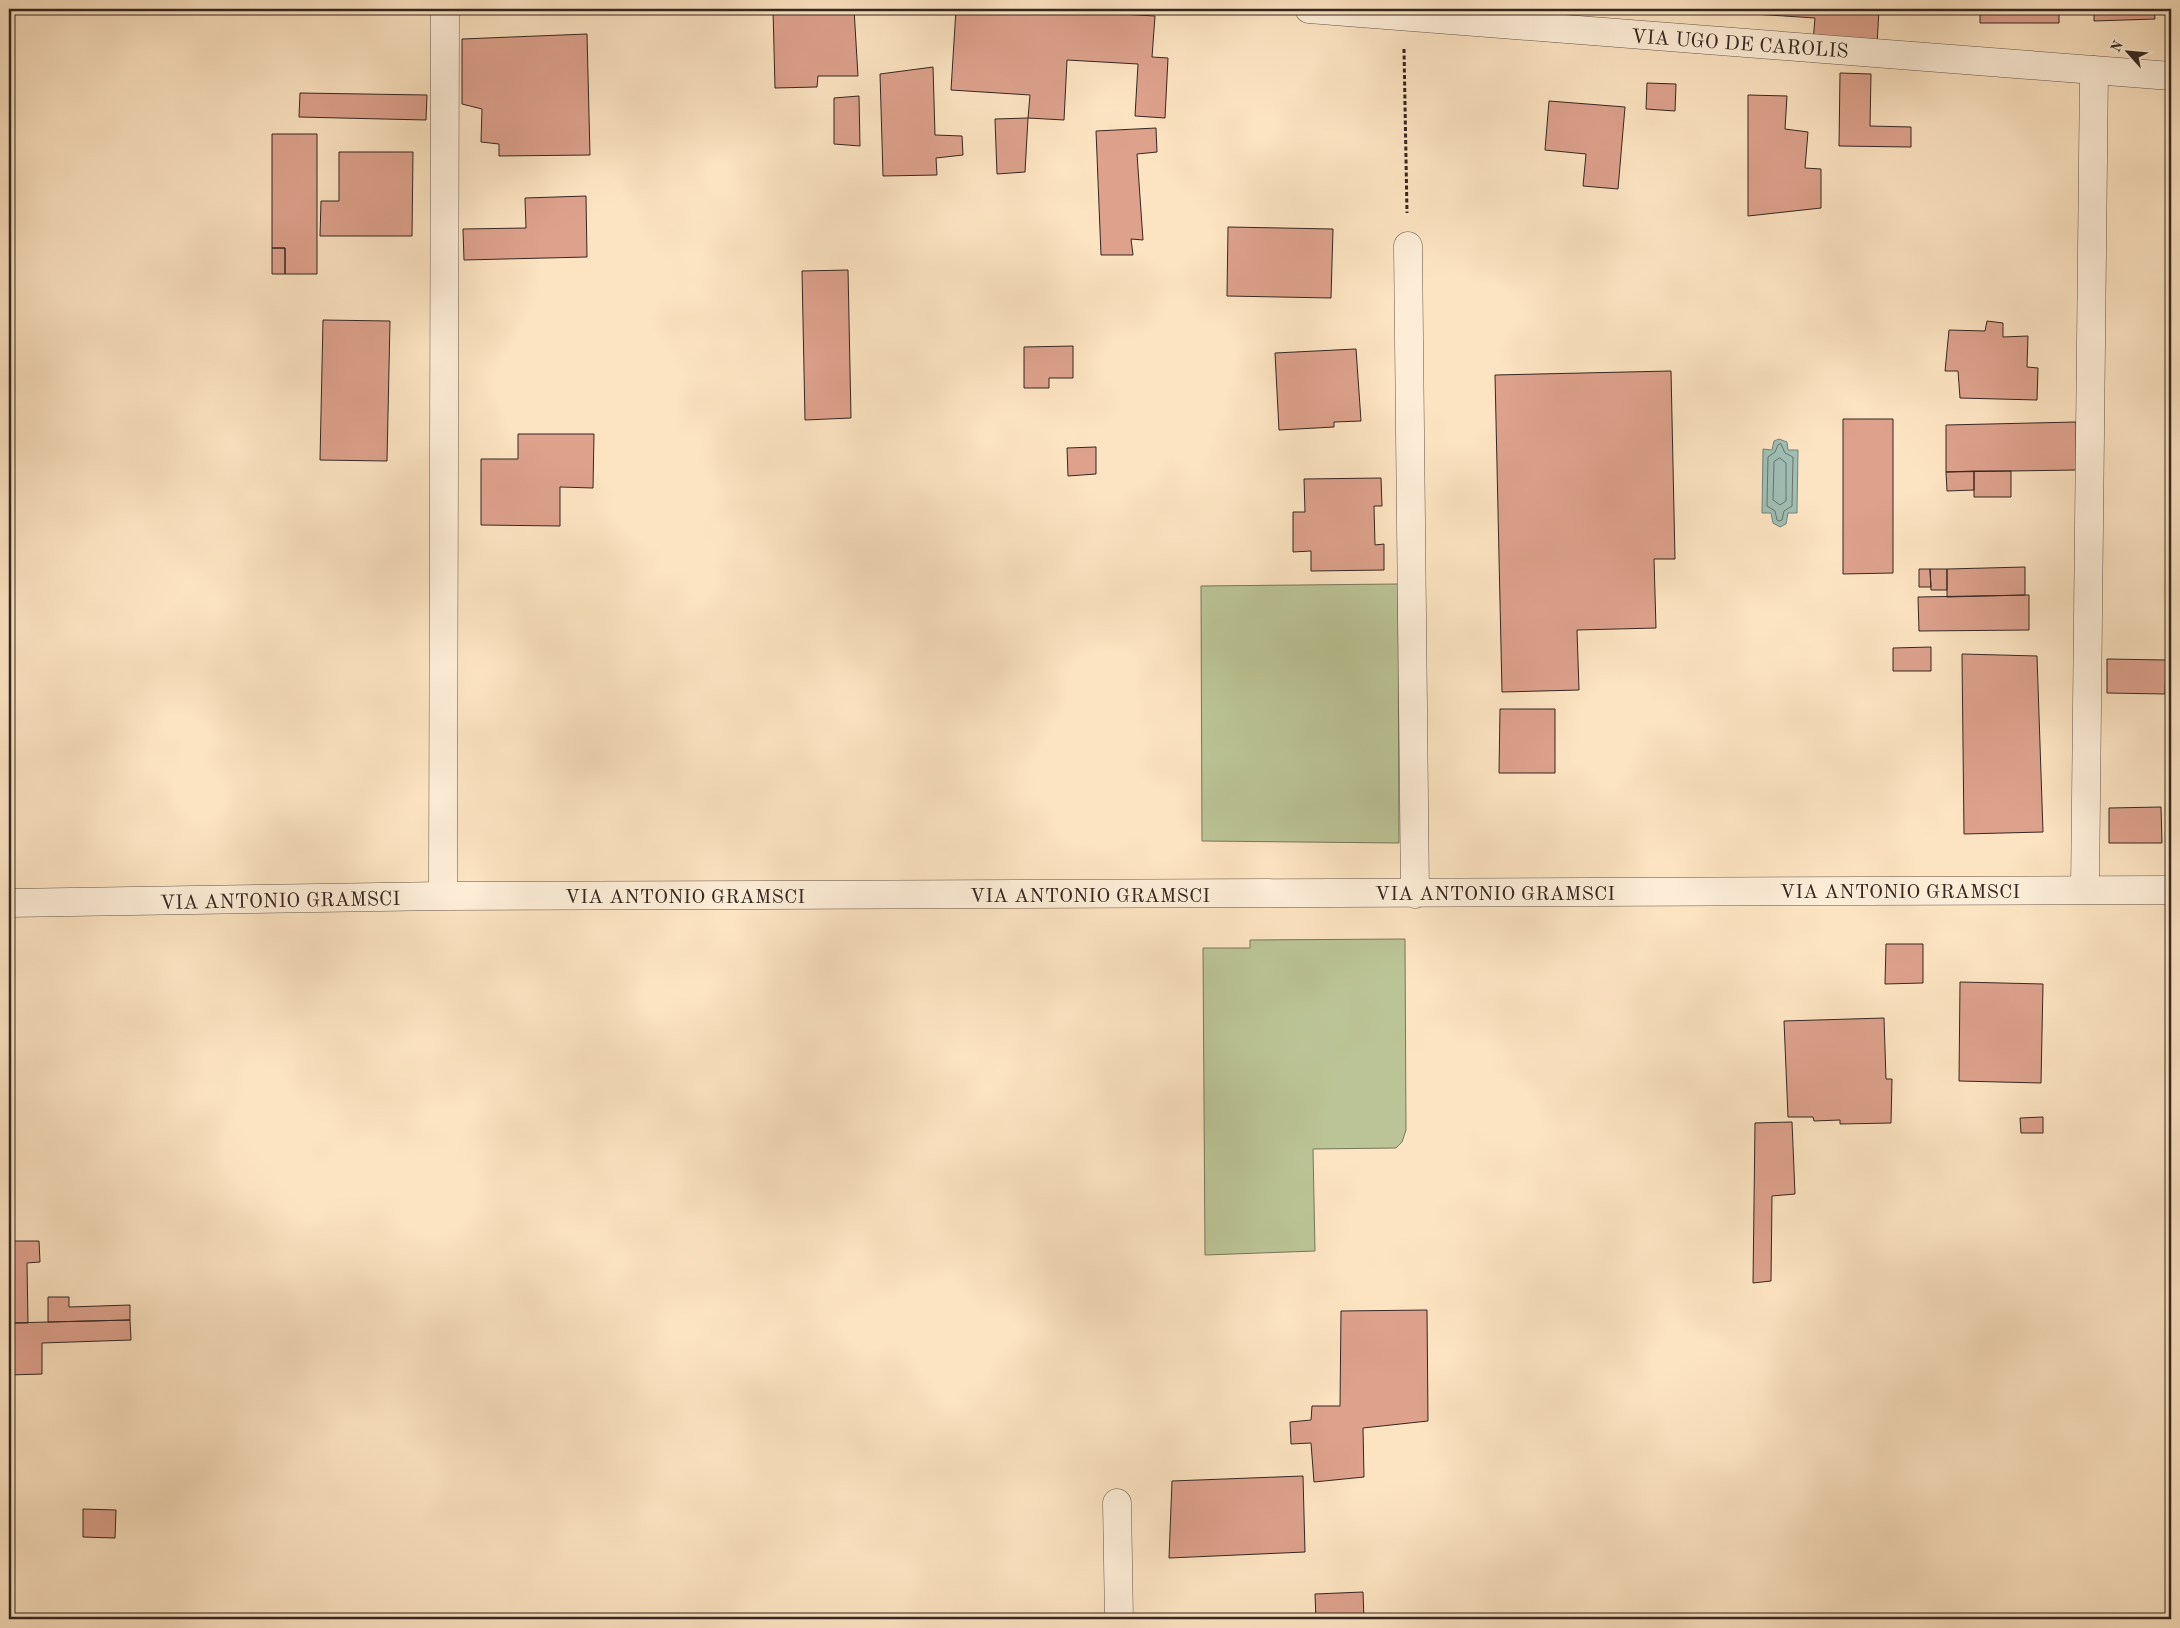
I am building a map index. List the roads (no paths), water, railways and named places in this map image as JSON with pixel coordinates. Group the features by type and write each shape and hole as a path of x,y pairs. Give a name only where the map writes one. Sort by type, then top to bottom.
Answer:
{"street":[{"path":"443,896 445,9"},
{"name":"VIA UGO DE CAROLIS","path":"1309,9 2171,76"},
{"path":"2085,890 2094,70"},
{"path":"1408,246 1414,894"},
{"name":"VIA ANTONIO GRAMSCI","path":"9,903 443,896 2171,890"},
{"path":"1117,1503 1119,1619"}],"water":[{"path":"1779,439 1787,442 1788,450 1798,450 1797,513 1788,513 1786,524 1780,527 1773,523 1771,513 1762,513 1763,449 1772,450 1774,441"}]}
